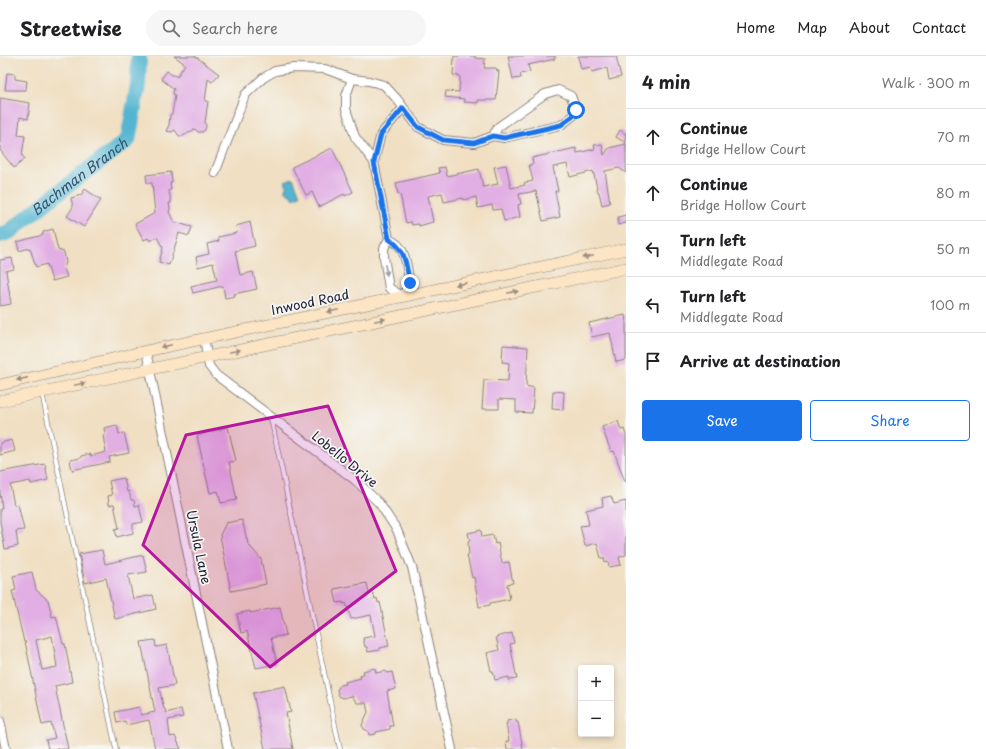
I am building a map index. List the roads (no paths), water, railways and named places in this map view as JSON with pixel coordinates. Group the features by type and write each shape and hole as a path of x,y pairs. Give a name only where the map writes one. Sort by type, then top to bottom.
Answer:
{"main road":[{"name":"Inwood Road","path":"0,384 204,338 626,249"},
{"path":"0,401 626,268"},
{"path":"402,296 406,315"}],"street":[{"path":"215,174 245,95 263,78 275,71 293,68 325,69 352,79 384,85 397,99 418,127 443,140 474,143 493,136 504,138 561,125 573,116 576,110 571,96 558,90 545,94 498,127 493,136"},
{"path":"352,79 346,96 346,109 355,137 374,162"},
{"path":"389,239 398,245 403,252 405,259 410,283 402,296 389,288 384,248 389,239 374,162 381,134 403,108"},
{"name":"Lobello Drive","path":"204,338 209,366 216,375 355,480 379,503 397,530 412,568 452,749"},
{"name":"Ursula Lane","path":"146,351 228,749"},
{"path":"0,721 6,749"}],"lane":[{"path":"42,392 116,749"},
{"path":"271,417 340,749"}],"water":[{"path":"293,178 300,195 293,198 291,194 285,192 287,186 285,181"}],"waterway":[{"name":"Bachman Branch","path":"0,235 9,232 128,140 138,85 139,56"}]}
